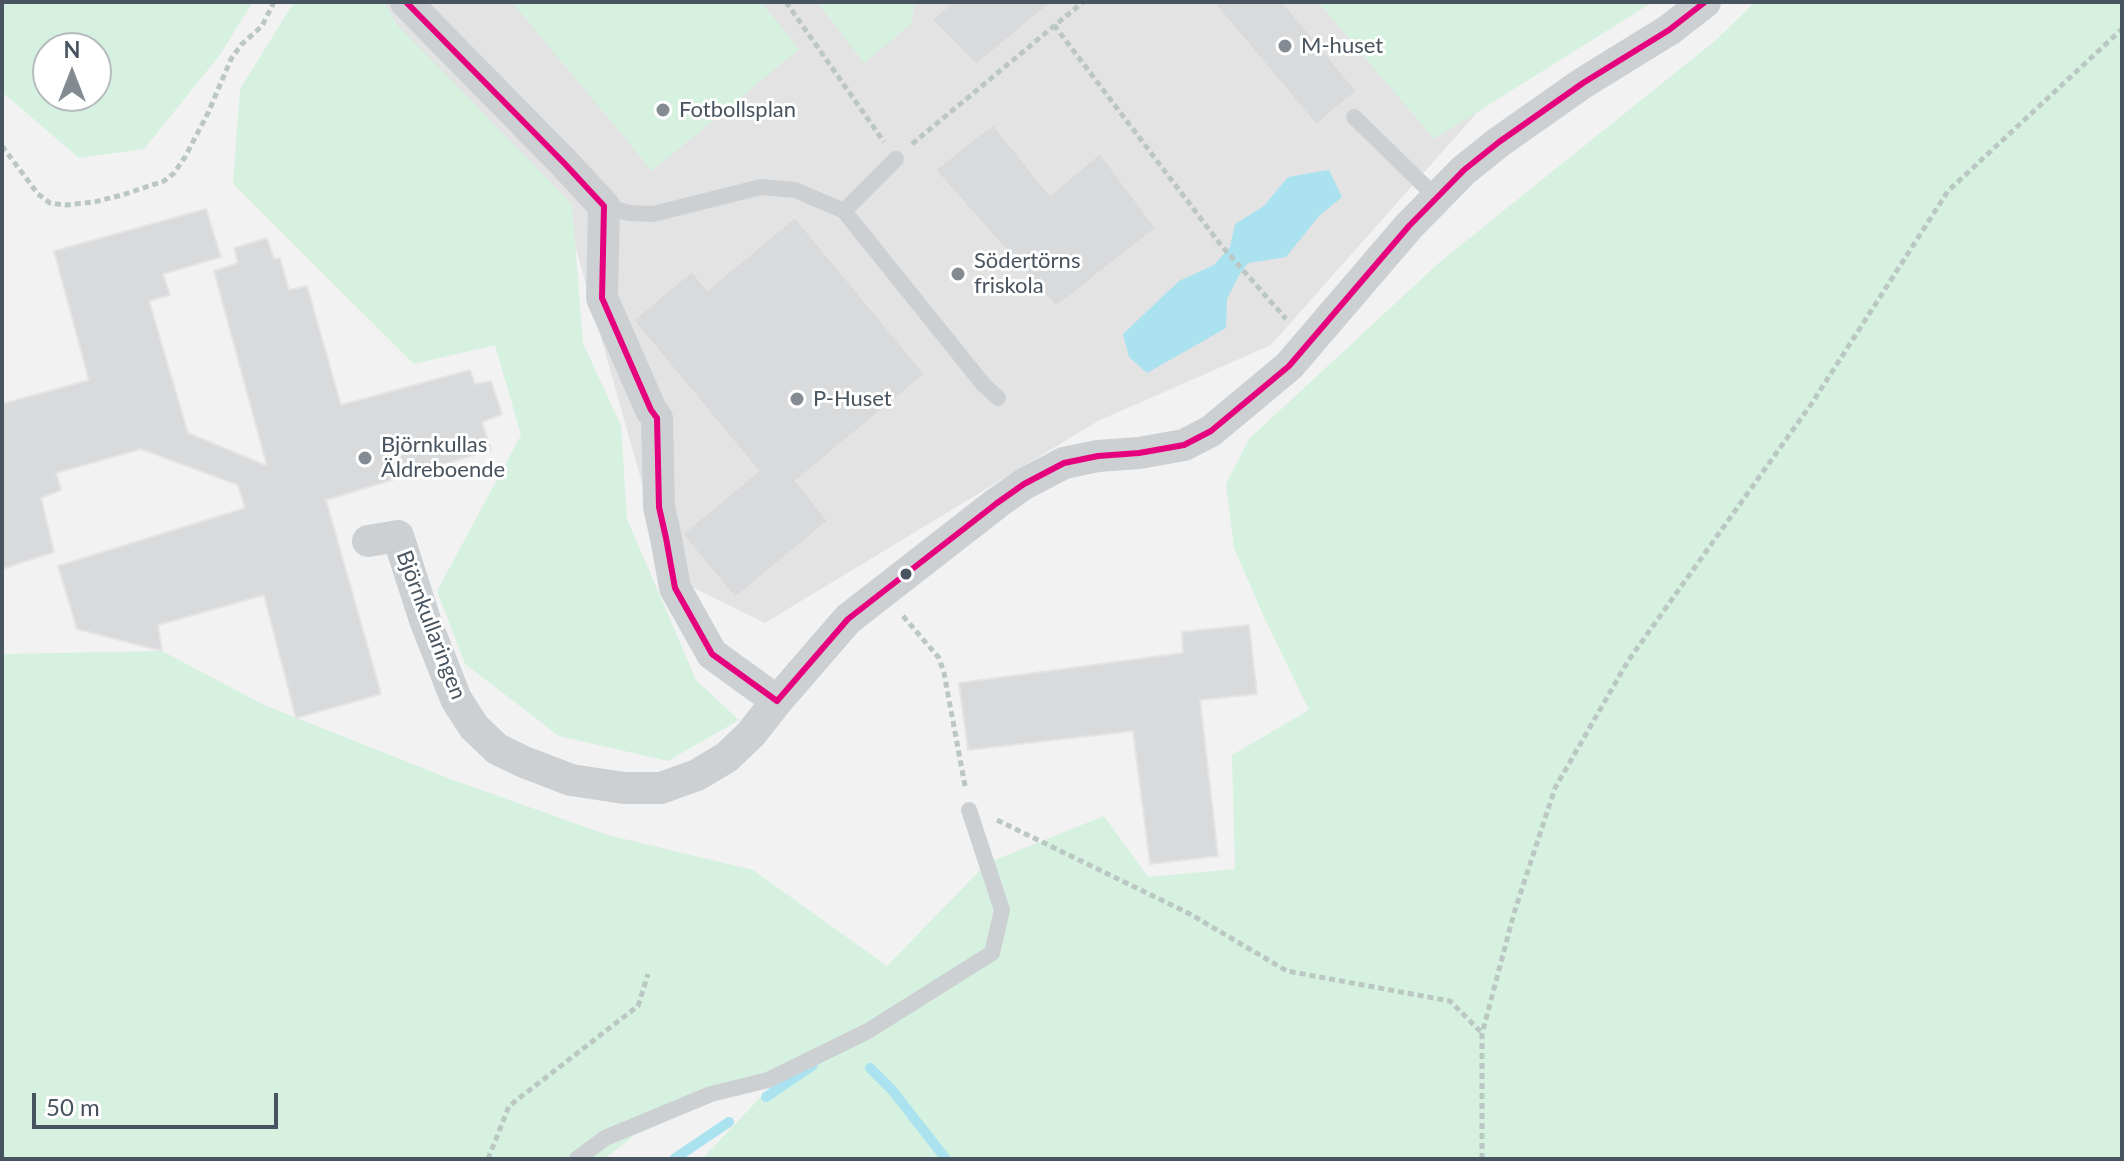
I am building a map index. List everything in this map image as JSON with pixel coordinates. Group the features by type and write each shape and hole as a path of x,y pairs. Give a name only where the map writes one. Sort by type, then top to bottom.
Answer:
{"street":[{"path":"406,2 604,206 602,298 657,418 659,507 675,588 712,654 777,701"},
{"path":"1437,198 1464,170 1499,142 1583,83 1669,30 1705,2"},
{"name":"Björnkullaringen","path":"368,541 398,536 425,620 456,699 474,727 497,749 571,780 624,788 661,788 697,775 727,757 751,734 848,619 1024,484 1064,463 1184,445 1211,431 1289,366 1409,226 1437,198"}],"lane":[{"path":"1354,117 1437,198"},
{"path":"844,211 896,159"},
{"path":"604,206 629,213 653,214 761,187 795,190 844,211 983,384 998,398"},
{"path":"577,1159 605,1138 711,1094 768,1080 854,1038 992,953 1002,910 969,810"}],"path":[{"path":"2,146 38,194 50,203 94,202 164,181 185,157 231,59 262,26 274,2"},
{"path":"786,2 896,159 1083,2"},
{"path":"1054,25 1220,244 1292,326"},
{"path":"1482,1159 1482,1034 1514,913 1555,788 1628,661 1812,403 1948,191 2122,29"},
{"path":"882,593 939,658 969,810 996,820 1190,914 1287,971 1450,1001 1482,1034"},
{"path":"488,1159 509,1106 638,1006 648,974"}],"shaded area":[{"name":"Södertörns friskola","path":"343,2 1561,2 1498,89 1271,345 1098,421 765,623 668,575 563,203"}],"green space":[{"path":"2,2 253,2 219,56 144,149 79,158 2,92"},
{"path":"294,2 384,2 397,25 572,204 583,343 621,426 627,519 696,680 739,720 668,761 559,736 465,664 437,591 521,435 495,345 414,364 233,184 240,89"},
{"name":"Fotbollsplan","path":"512,2 761,2 799,49 652,171"},
{"path":"817,2 915,2 911,24 864,63"},
{"path":"1318,2 1653,2 1434,139"},
{"path":"1755,2 2122,2 2122,1159 702,1159 791,1065 635,1135 604,1159 2,1159 2,654 162,651 264,705 453,780 608,835 753,870 887,966 987,863 1104,816 1148,877 1235,869 1232,755 1309,710 1234,548 1226,484 1249,439 1441,261 1716,40"}],"water":[{"path":"1329,170 1342,197 1319,216 1286,257 1248,263 1227,299 1226,328 1147,373 1129,357 1123,334 1179,281 1214,265 1230,247 1235,224 1264,206 1288,177"}],"building":[{"path":"952,2 1052,2 976,65 932,20"},
{"name":"M-huset","path":"1213,2 1283,2 1357,91 1316,125"},
{"path":"993,124 1050,195 1100,153 1156,228 1056,307 935,170"},
{"name":"Björnkullas Äldreboende","path":"206,209 221,257 163,274 170,295 149,301 188,433 267,466 214,271 238,263 234,248 267,238 274,259 280,258 289,290 307,286 341,405 470,370 475,384 491,381 502,414 482,422 491,450 326,500 381,694 296,718 264,595 158,625 162,651 77,629 58,566 245,508 238,485 141,449 56,473 61,490 41,498 54,552 2,569 2,404 89,380 54,251"},
{"name":"P-Huset","path":"795,217 925,374 796,481 828,521 735,598 682,534 758,471 633,320 692,271 707,290"},
{"path":"1249,625 1257,694 1200,700 1218,856 1150,864 1133,731 968,750 959,683 1183,653 1182,632"}],"waterway":[{"path":"766,1097 813,1065"},
{"path":"870,1068 892,1090 946,1159"},
{"path":"674,1159 729,1122"}],"transit line":[{"path":"406,2 604,206 602,298 657,418 659,507 675,588 712,654 777,701 848,619 1024,484 1064,463 1184,445 1211,431 1289,366 1409,226 1464,170 1583,83 1669,30 1705,2"}],"place":[{"name":"M-huset","path":"1285,46"},
{"name":"Fotbollsplan","path":"663,110"},
{"name":"Södertörns friskola","path":"958,274"},
{"name":"P-Huset","path":"797,399"},
{"name":"Björnkullas Äldreboende","path":"365,458"}]}
